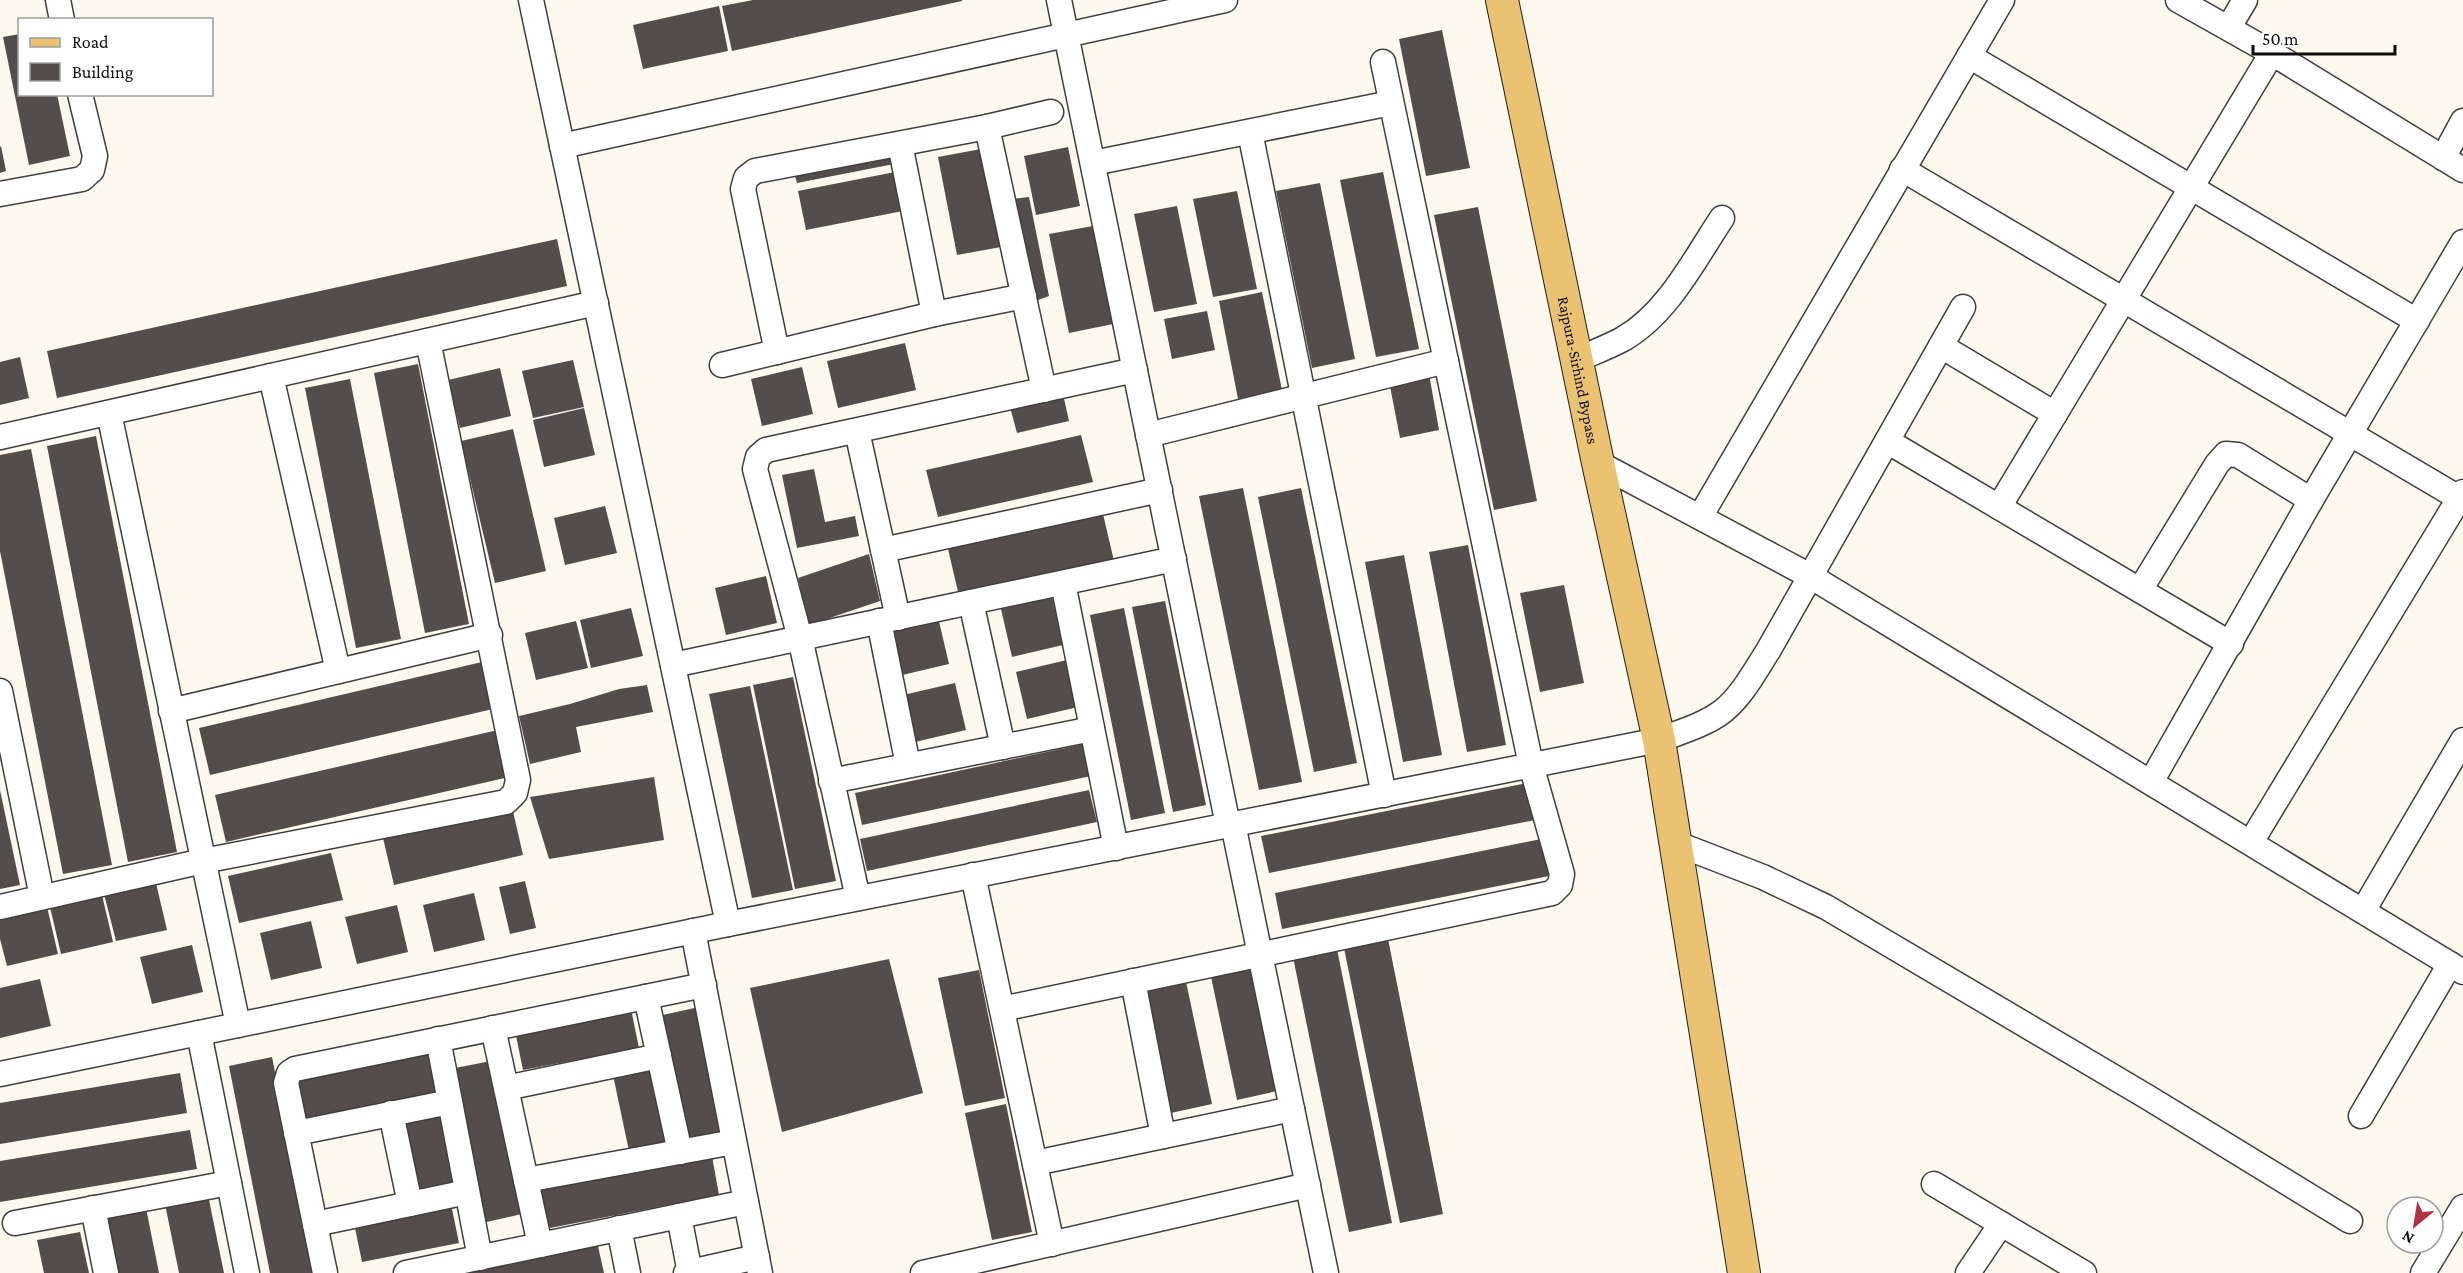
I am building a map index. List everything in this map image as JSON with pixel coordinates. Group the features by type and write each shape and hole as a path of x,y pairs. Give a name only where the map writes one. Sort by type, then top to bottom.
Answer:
{"main road":[{"name":"Rajpura-Sirhind Bypass","path":"1502,0 1576,360 1659,740 1744,1273"}],"street":[{"path":"58,0 62,18"},
{"path":"531,0 728,924"},
{"path":"1059,0 1174,559 1260,953 1326,1273"},
{"path":"562,146 1225,0"},
{"path":"1700,516 2002,0"},
{"path":"2178,0 2229,27 2453,164 2463,121"},
{"path":"2229,27 2245,0"},
{"path":"1999,507 2272,53"},
{"path":"1969,56 2417,321"},
{"path":"1002,1009 1552,893 1560,885 1562,874 1531,765 1383,62"},
{"path":"0,194 82,179 92,170 95,156 80,96"},
{"path":"1093,163 1392,103"},
{"path":"777,352 743,189 746,178 755,171 987,127 1051,112"},
{"path":"987,127 1044,390"},
{"path":"1250,132 1384,795"},
{"path":"900,144 934,314"},
{"path":"1902,169 2351,436 2461,495 2251,842"},
{"path":"1576,360 1624,339 1647,321 1668,299 1722,218"},
{"path":"2151,782 2311,500 2351,436 2463,242"},
{"path":"722,365 934,314 1024,296"},
{"path":"0,437 596,303"},
{"path":"0,1074 693,931 1659,740 1693,727 1723,711 1746,685 1963,307"},
{"path":"0,907 203,861 506,802 515,793 518,780 428,341"},
{"path":"1941,346 2055,414"},
{"path":"1148,435 1446,361"},
{"path":"858,898 800,638 755,469 759,457 766,450 1135,370"},
{"path":"271,376 338,671"},
{"path":"109,413 238,1025"},
{"path":"857,431 883,550 888,619 908,765"},
{"path":"1887,441 2231,644"},
{"path":"2140,590 2217,464 2226,454 2238,455 2311,500"},
{"path":"1598,463 1809,576 2456,968 2361,1116"},
{"path":"883,550 1160,490"},
{"path":"673,665 1174,559"},
{"path":"1063,583 1116,848"},
{"path":"971,602 1003,747"},
{"path":"171,711 490,635"},
{"path":"0,691 42,897"},
{"path":"831,781 1092,729"},
{"path":"2363,911 2463,740"},
{"path":"1675,843 1763,877 1826,907 2149,1098 2350,1221"},
{"path":"974,875 1052,1244"},
{"path":"679,1216 688,1273 758,1265 693,931"},
{"path":"1133,981 1163,1136"},
{"path":"325,1273 286,1083 289,1073 295,1069 704,985"},
{"path":"646,997 680,1152"},
{"path":"494,1028 540,1245"},
{"path":"199,1033 247,1273"},
{"path":"438,1039 480,1258"},
{"path":"506,1088 659,1056"},
{"path":"296,1133 450,1102"},
{"path":"1035,1162 1292,1108"},
{"path":"391,1113 410,1204"},
{"path":"526,1180 734,1142"},
{"path":"15,1223 229,1183"},
{"path":"1934,1184 2084,1273"},
{"path":"923,1273 1308,1185"},
{"path":"315,1224 467,1192"},
{"path":"406,1273 444,1269 480,1258 746,1202"},
{"path":"2423,1273 2463,1207"},
{"path":"93,1208 106,1273"},
{"path":"1968,1273 2001,1224"},
{"path":"619,1228 628,1273"}],"building":[{"path":"753,0 962,1 732,51 722,6"},
{"path":"719,6 728,51 643,69 633,25"},
{"path":"1442,30 1470,168 1426,176 1399,39"},
{"path":"18,34 18,96 57,96 70,156 29,165 3,37"},
{"path":"0,147 6,171 0,173"},
{"path":"1068,147 1080,206 1036,215 1024,156"},
{"path":"981,149 1001,247 957,255 938,157"},
{"path":"890,150 894,164 797,183 793,169"},
{"path":"895,172 903,211 806,230 798,191"},
{"path":"1383,172 1419,349 1376,357 1340,180"},
{"path":"1320,183 1355,359 1312,368 1276,191"},
{"path":"1237,191 1257,289 1213,297 1193,199"},
{"path":"1029,197 1049,296 1033,302 1011,199"},
{"path":"1177,206 1197,304 1154,312 1134,214"},
{"path":"1478,207 1537,501 1494,510 1434,215"},
{"path":"1093,226 1113,324 1069,333 1049,234"},
{"path":"557,239 567,286 57,398 47,351"},
{"path":"1262,292 1282,390 1238,399 1219,301"},
{"path":"1207,311 1215,350 1172,359 1164,319"},
{"path":"905,343 916,390 838,408 827,361"},
{"path":"20,357 29,398 0,405 0,362"},
{"path":"573,360 584,407 533,418 522,371"},
{"path":"418,364 469,624 425,633 374,373"},
{"path":"802,367 813,414 762,426 751,379"},
{"path":"500,368 511,416 460,428 448,380"},
{"path":"1429,374 1439,430 1400,438 1389,381"},
{"path":"350,379 401,639 356,648 305,388"},
{"path":"1063,394 1069,421 1017,433 1010,407"},
{"path":"584,408 595,455 544,467 533,420"},
{"path":"513,429 546,571 495,583 461,441"},
{"path":"1081,435 1093,482 938,517 926,470"},
{"path":"96,436 177,852 128,862 47,446"},
{"path":"31,449 112,865 63,874 0,551 0,455"},
{"path":"814,469 825,522 855,516 859,536 797,548 782,475"},
{"path":"1243,488 1302,782 1259,790 1199,496"},
{"path":"1301,488 1357,763 1314,772 1258,497"},
{"path":"605,506 617,553 565,565 554,518"},
{"path":"1103,514 1114,561 959,596 948,549"},
{"path":"1468,545 1506,745 1467,752 1429,552"},
{"path":"869,554 880,601 809,625 798,578"},
{"path":"1404,555 1442,755 1403,762 1365,562"},
{"path":"766,576 777,623 726,635 715,588"},
{"path":"1564,585 1584,683 1540,692 1520,593"},
{"path":"1052,597 1063,645 1012,657 1001,609"},
{"path":"1165,601 1206,805 1173,812 1132,607"},
{"path":"631,608 643,656 591,668 580,620"},
{"path":"1124,608 1165,813 1131,820 1090,615"},
{"path":"938,617 949,664 898,676 887,629"},
{"path":"576,621 588,668 536,680 525,633"},
{"path":"1067,660 1078,707 1027,719 1016,672"},
{"path":"482,662 493,709 210,775 199,728"},
{"path":"793,677 836,881 795,889 753,685"},
{"path":"955,683 966,730 915,742 903,695"},
{"path":"647,685 653,712 576,727 581,752 530,764 519,716 619,689"},
{"path":"750,686 793,890 752,898 709,694"},
{"path":"498,730 509,777 226,842 215,795"},
{"path":"1084,744 1091,776 862,825 855,793"},
{"path":"654,777 664,840 549,859 530,797"},
{"path":"1532,782 1540,819 1269,873 1261,836"},
{"path":"0,790 20,885 0,889"},
{"path":"1089,790 1097,822 867,871 860,839"},
{"path":"512,807 523,855 394,885 383,838"},
{"path":"1546,838 1554,875 1282,929 1275,893"},
{"path":"331,853 343,900 239,923 228,876"},
{"path":"525,881 536,928 510,934 499,887"},
{"path":"156,883 167,930 116,941 104,894"},
{"path":"474,893 485,940 434,952 423,905"},
{"path":"102,895 113,942 61,954 50,907"},
{"path":"397,905 408,952 357,964 345,917"},
{"path":"47,907 58,954 7,966 0,939 0,918"},
{"path":"311,921 322,968 271,980 260,933"},
{"path":"1388,939 1443,1214 1400,1223 1344,948"},
{"path":"192,945 203,992 152,1004 140,957"},
{"path":"1337,949 1392,1223 1349,1232 1293,957"},
{"path":"889,959 923,1093 782,1132 750,988"},
{"path":"1251,964 1277,1091 1237,1100 1210,972"},
{"path":"979,970 1005,1098 965,1106 938,978"},
{"path":"1185,977 1212,1104 1171,1113 1144,985"},
{"path":"40,979 51,1026 0,1038 0,988"},
{"path":"699,1007 726,1135 685,1143 658,1016"},
{"path":"631,1009 639,1048 523,1070 515,1031"},
{"path":"433,1054 440,1093 305,1120 297,1081"},
{"path":"272,1057 315,1273 270,1273 229,1066"},
{"path":"491,1061 522,1214 482,1223 450,1069"},
{"path":"654,1067 670,1143 629,1151 613,1075"},
{"path":"180,1073 187,1113 0,1144 0,1103"},
{"path":"1006,1104 1032,1232 992,1240 965,1113"},
{"path":"441,1110 457,1186 416,1195 400,1118"},
{"path":"190,1130 197,1169 0,1202 0,1161"},
{"path":"712,1156 719,1195 545,1229 537,1190"},
{"path":"208,1195 224,1273 179,1273 165,1204"},
{"path":"145,1203 159,1273 114,1273 102,1212"},
{"path":"451,1204 459,1243 362,1262 354,1223"},
{"path":"80,1232 89,1273 44,1273 37,1240"},
{"path":"598,1246 604,1273 467,1273 467,1272"}]}
